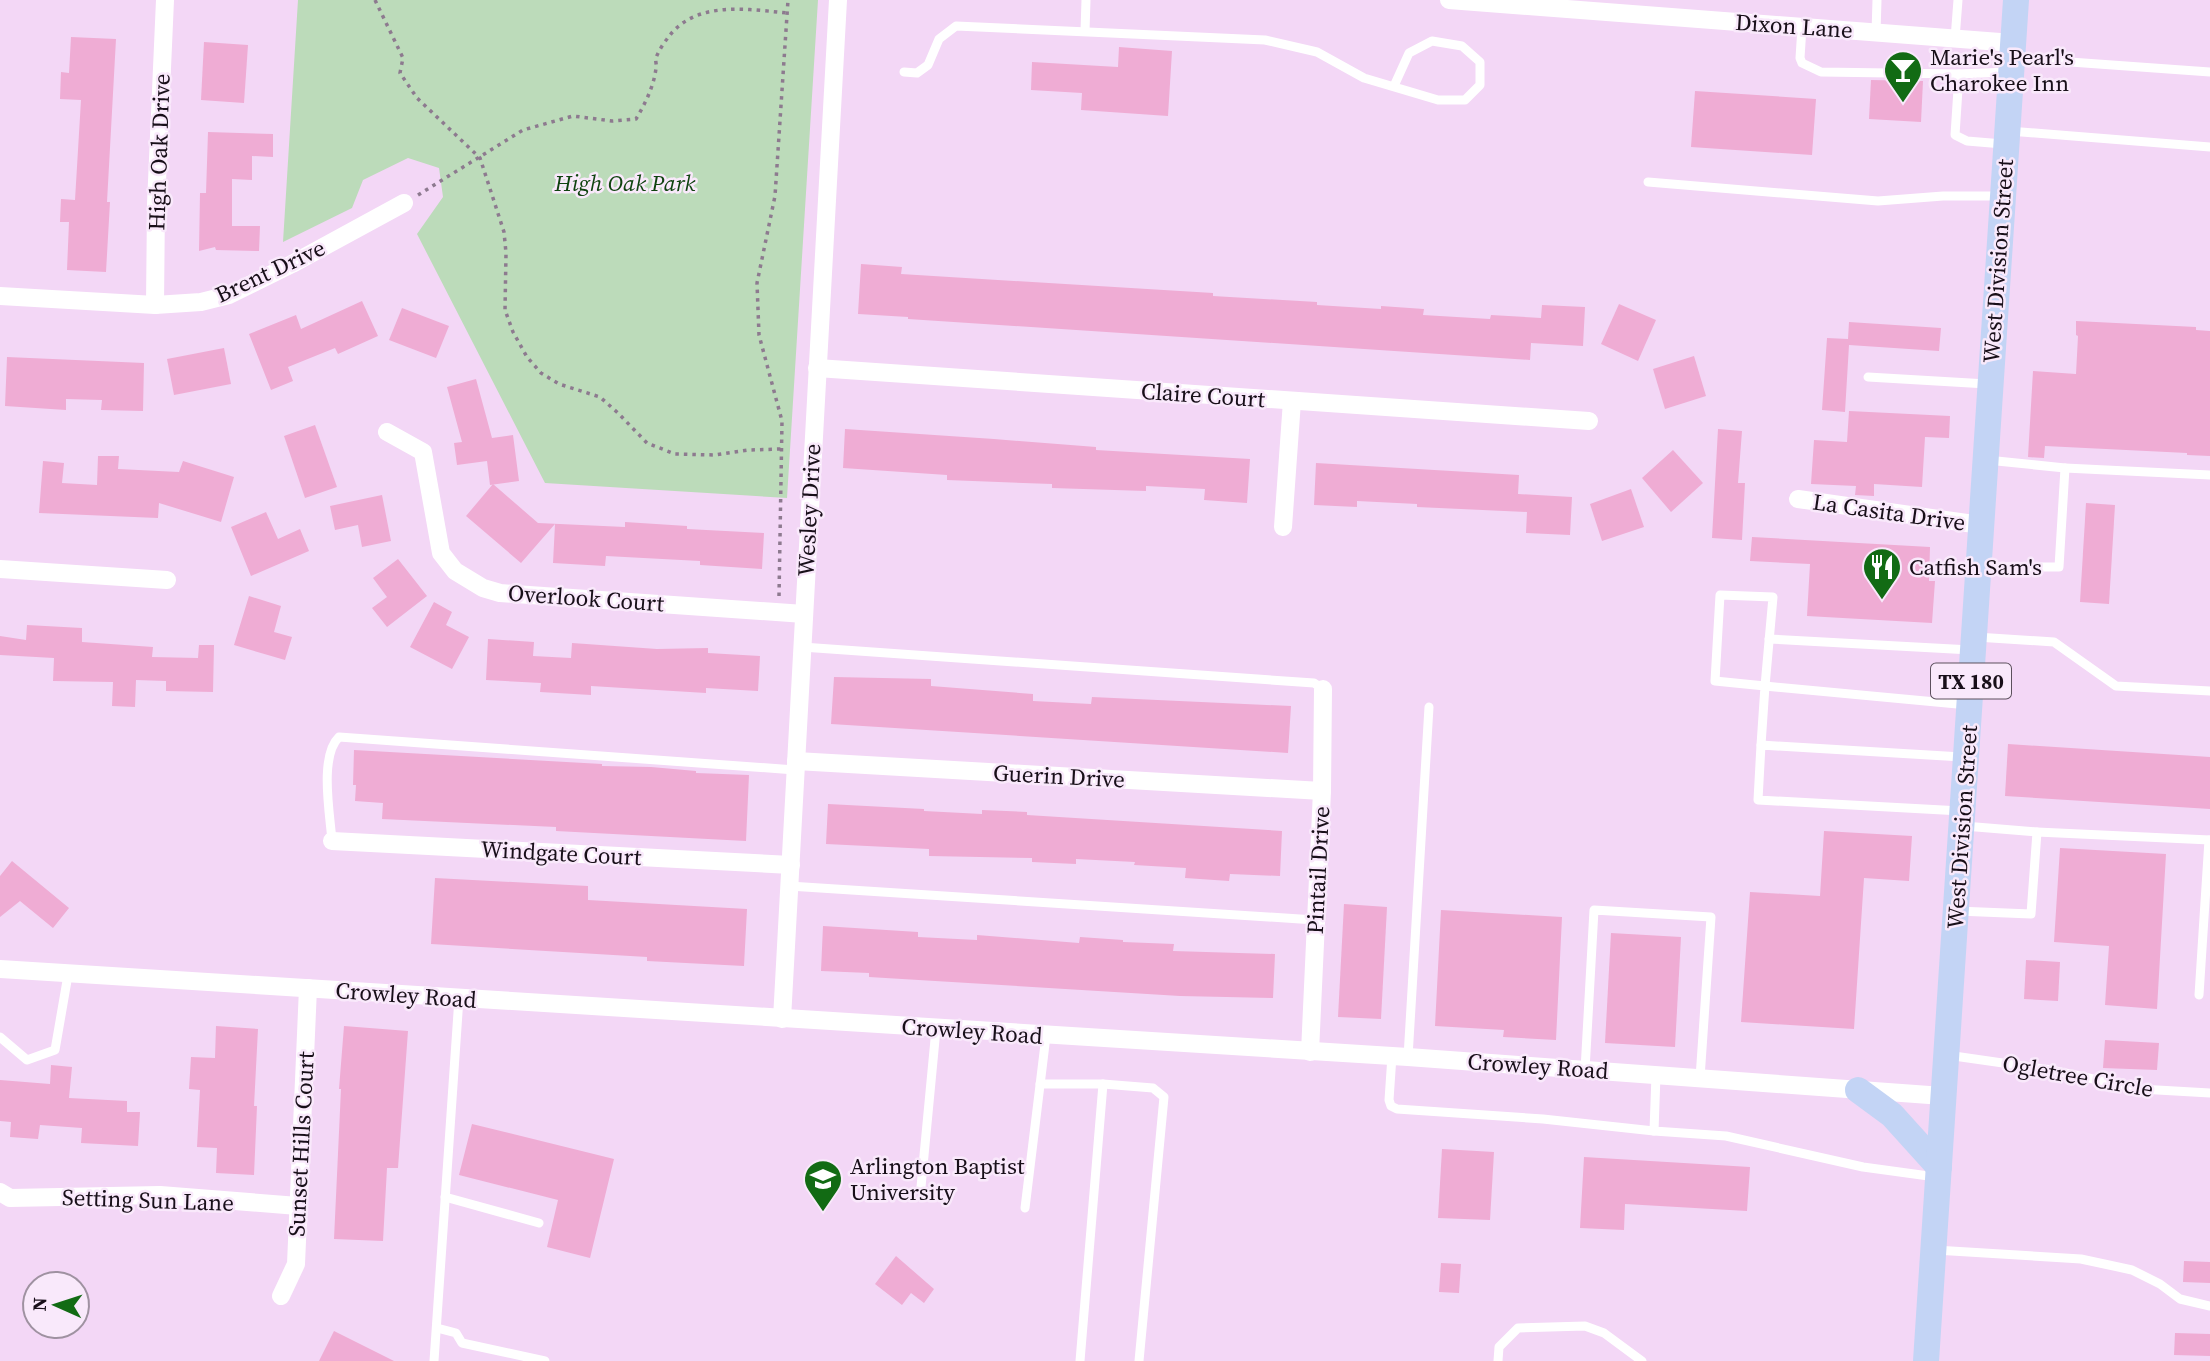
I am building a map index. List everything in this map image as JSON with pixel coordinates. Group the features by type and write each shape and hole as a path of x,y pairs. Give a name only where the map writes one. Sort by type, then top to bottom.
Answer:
{"main road":[{"name":"West Division Street","path":"1926,1361 2016,0"},
{"path":"1858,1090 1892,1115 1938,1172"}],"street":[{"name":"High Oak Drive","path":"155,305 156,204 165,0"},
{"name":"Wesley Drive","path":"782,1019 838,0"},
{"name":"Dixon Lane","path":"1449,0 1955,39 2012,58"},
{"name":"Brent Drive","path":"0,296 155,305 201,302 229,295 404,203"},
{"name":"Claire Court","path":"817,368 1589,421"},
{"path":"1283,527 1292,401"},
{"name":"Overlook Court","path":"387,432 423,452 441,553 455,571 483,588 500,593 804,614"},
{"name":"La Casita Drive","path":"1798,499 1980,526"},
{"path":"0,569 167,580"},
{"name":"Pintail Drive","path":"1310,1052 1324,689"},
{"name":"Guerin Drive","path":"796,766 1322,791"},
{"name":"Windgate Court","path":"332,841 790,864"},
{"name":"Crowley Road","path":"0,969 1400,1057 1943,1096"},
{"name":"Sunset Hills Court","path":"281,1296 296,1264 308,988"},
{"name":"Setting Sun Lane","path":"0,1192 10,1198 160,1195 298,1206"}],"lane":[{"path":"1085,31 1086,0"},
{"path":"1876,33 1877,0"},
{"path":"1955,39 1958,0"},
{"path":"904,72 917,73 928,65 939,39 956,26 1265,40 1317,52 1364,78 1438,100 1465,100 1480,85 1480,62 1462,46 1432,41 1409,53 1394,86"},
{"path":"1802,27 1802,64 1821,72 1959,74 2012,58 2210,72"},
{"path":"1959,74 1955,135 1967,141 2007,138 2210,147"},
{"path":"1648,182 1878,201 1942,195 2003,196"},
{"path":"1868,377 1989,384"},
{"path":"1985,460 2065,468 2210,475"},
{"path":"1978,567 2059,567 2065,468"},
{"path":"1970,705 1765,686 1715,681 1720,595 1773,597 1765,686 1758,800 1963,819 2037,832 2209,840 2199,995"},
{"path":"1769,639 2054,642 2116,686 2210,691"},
{"path":"802,647 1314,684 1324,689"},
{"path":"1429,707 1400,1057 1391,1106 1397,1109 1726,1136 1863,1167 1938,1172"},
{"path":"332,841 327,768 332,744 340,737 796,766"},
{"path":"1761,745 1967,757"},
{"path":"1956,911 2031,914 2037,832"},
{"path":"789,886 1315,920"},
{"path":"1585,1070 1594,910 1711,917 1700,1078"},
{"path":"0,1037 27,1060 55,1050 68,975"},
{"path":"434,1361 459,998"},
{"path":"921,1187 936,1029"},
{"path":"1024,1208 1046,1036"},
{"name":"Ogletree Circle","path":"1946,1055 2052,1070 2140,1089 2210,1093"},
{"path":"1654,1131 1656,1075"},
{"path":"1040,1083 1153,1088 1164,1097 1139,1361"},
{"path":"1080,1361 1103,1084"},
{"path":"445,1197 539,1223"},
{"path":"1933,1250 2081,1259 2132,1270 2160,1284 2180,1299 2210,1306"},
{"path":"1499,1361 1499,1347 1518,1328 1585,1326 1604,1333 1642,1361"},
{"path":"437,1328 456,1333 462,1343 545,1361"}],"path":[{"path":"375,0 403,58 400,74 417,98 480,158 504,232 505,310 513,332 541,373 559,384 600,397 647,443 675,454 715,455 781,449"},
{"path":"779,612 782,421 759,335 757,283 775,196 788,0"},
{"path":"404,203 523,130 573,116 601,120 636,119 651,87 656,70 656,57 669,35 683,22 704,11 727,8 787,13"}],"green space":[{"name":"High Oak Park","path":"298,0 818,0 787,498 545,483 417,234 443,197 439,168 408,158 363,180 352,208 283,242"}],"building":[{"path":"71,37 116,39 106,272 67,270 69,222 60,222 61,199 75,200 81,100 60,99 61,72 69,73"},
{"path":"204,42 248,45 244,103 201,100"},
{"path":"1119,47 1172,51 1168,116 1081,110 1082,93 1031,90 1032,62 1118,67"},
{"path":"1871,80 1923,81 1921,122 1869,119"},
{"path":"1695,91 1816,99 1812,155 1691,147"},
{"path":"208,132 273,134 273,157 252,156 252,180 232,179 232,226 260,226 259,251 216,250 215,247 199,251 200,193 206,193"},
{"path":"861,264 902,267 901,274 1213,293 1213,296 1317,302 1317,305 1424,309 1423,315 1490,319 1491,315 1541,318 1542,305 1585,307 1583,346 1531,343 1530,360 858,314"},
{"path":"362,301 378,336 338,354 335,348 288,367 293,381 271,390 249,334 296,315 301,329"},
{"path":"1619,304 1656,320 1638,361 1601,344"},
{"path":"402,308 449,326 436,358 389,340"},
{"path":"2076,321 2196,327 2196,330 2210,331 2210,456 2045,446 2044,458 2028,457 2033,371 2076,374"},
{"path":"1849,322 1941,328 1939,351 1849,345 1845,412 1822,410 1827,338 1848,339"},
{"path":"224,348 231,384 174,395 167,359"},
{"path":"1694,356 1706,396 1665,409 1653,369"},
{"path":"7,357 144,363 143,411 101,410 102,400 66,399 66,410 5,406"},
{"path":"476,379 492,438 513,435 519,481 490,485 487,461 457,465 454,443 462,442 447,387"},
{"path":"1849,411 1950,416 1949,438 1925,437 1922,487 1874,484 1874,496 1855,495 1856,486 1811,484 1814,440 1847,442"},
{"path":"315,425 337,487 305,498 284,436"},
{"path":"845,429 1096,447 1096,450 1250,459 1247,503 1204,500 1205,489 1146,486 1146,491 1052,488 1052,484 947,480 947,475 843,468"},
{"path":"1718,429 1742,431 1738,483 1745,483 1742,540 1712,538"},
{"path":"1673,450 1703,483 1671,512 1642,478"},
{"path":"98,456 119,456 118,469 179,472 183,461 234,477 221,522 159,503 158,518 39,513 43,461 64,463 62,483 97,485"},
{"path":"1316,463 1519,475 1518,494 1572,497 1570,535 1526,533 1527,512 1417,507 1417,504 1357,501 1357,507 1314,505"},
{"path":"493,484 538,523 625,527 625,522 764,533 762,569 700,565 700,561 606,556 605,566 553,563 555,524 521,563 466,516"},
{"path":"1631,489 1644,527 1602,541 1590,504"},
{"path":"382,495 391,541 362,547 358,525 335,530 330,506"},
{"path":"2086,503 2115,505 2109,604 2080,602"},
{"path":"266,512 278,539 300,529 309,551 251,576 231,527"},
{"path":"1752,537 1930,547 1929,581 1935,581 1932,623 1807,616 1810,564 1750,561"},
{"path":"398,559 427,596 387,627 372,608 387,597 373,578"},
{"path":"249,596 281,606 274,632 292,637 285,660 234,645"},
{"path":"434,602 452,612 446,625 469,637 452,669 410,647"},
{"path":"27,625 82,628 82,642 153,647 152,657 198,658 199,645 214,645 213,692 166,691 166,681 136,680 135,707 112,706 113,682 53,681 54,658 0,655 0,636 26,640"},
{"path":"488,639 534,642 533,656 571,658 572,643 657,649 708,648 708,653 760,656 758,691 706,688 706,693 591,686 591,695 540,692 541,683 486,680"},
{"path":"834,677 931,679 931,686 1033,694 1033,701 1091,704 1092,697 1291,706 1288,753 831,724"},
{"path":"2008,744 2210,757 2210,809 2005,796"},
{"path":"354,750 749,775 746,841 556,831 556,827 382,819 383,803 355,801"},
{"path":"828,804 982,814 982,810 1027,812 1027,815 1282,831 1280,876 1230,874 1229,881 1185,878 1186,868 1134,865 1135,862 1076,859 1076,864 1032,862 1032,858 929,856 929,849 826,844"},
{"path":"1824,831 1912,836 1909,881 1864,878 1854,1029 1741,1022 1750,892 1820,896"},
{"path":"2060,848 2166,854 2157,1009 2105,1005 2109,946 2054,942"},
{"path":"12,861 69,908 53,928 20,901 0,917 0,876"},
{"path":"435,878 588,886 588,900 747,909 744,966 647,961 647,957 431,944"},
{"path":"1344,904 1387,907 1381,1019 1338,1017"},
{"path":"1441,910 1562,917 1556,1040 1503,1037 1504,1030 1435,1026"},
{"path":"823,926 918,932 918,937 977,940 977,935 1079,943 1080,937 1174,944 1173,951 1275,954 1273,998 1180,996 869,977 869,973 821,971"},
{"path":"1611,933 1681,937 1675,1047 1605,1043"},
{"path":"2026,960 2060,962 2058,1001 2024,999"},
{"path":"216,1026 258,1029 254,1175 216,1173 217,1148 197,1147 200,1090 189,1089 191,1057 215,1058"},
{"path":"344,1026 408,1031 398,1168 387,1168 383,1241 334,1239"},
{"path":"2105,1040 2159,1043 2157,1070 2103,1068"},
{"path":"51,1065 72,1067 69,1098 127,1101 127,1112 140,1112 138,1146 81,1143 82,1128 40,1125 38,1139 10,1137 11,1122 0,1121 0,1080 50,1084"},
{"path":"472,1124 614,1159 590,1258 547,1247 558,1200 459,1175"},
{"path":"1442,1149 1494,1152 1490,1220 1438,1218"},
{"path":"1584,1157 1750,1167 1747,1211 1625,1204 1624,1230 1580,1228"},
{"path":"896,1256 934,1289 924,1303 911,1293 902,1305 875,1284"},
{"path":"2184,1261 2210,1262 2210,1283 2183,1282"},
{"path":"1441,1263 1461,1264 1459,1293 1439,1292"},
{"path":"334,1331 394,1361 319,1361"},
{"path":"2175,1333 2210,1334 2210,1356 2174,1355"}],"place":[{"name":"Marie's Pearl's Charokee Inn","path":"1903,104"},
{"name":"Catfish Sam's","path":"1882,601"},
{"name":"Arlington Baptist University","path":"823,1213"}]}
